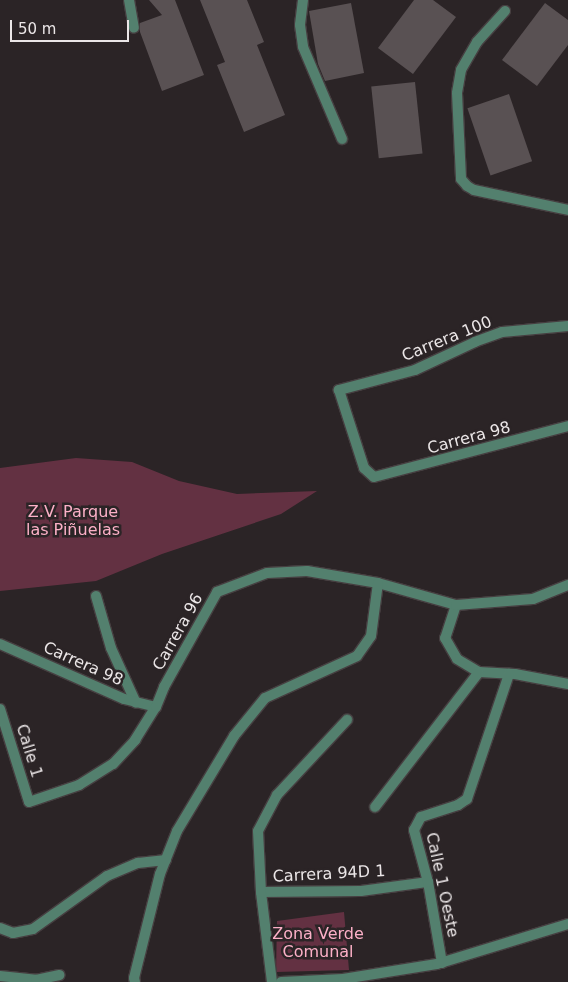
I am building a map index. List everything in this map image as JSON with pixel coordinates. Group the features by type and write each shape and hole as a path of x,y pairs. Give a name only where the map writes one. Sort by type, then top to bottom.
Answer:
{"street":[{"path":"129,0 134,28"},
{"path":"303,0 300,25 303,47 342,139"},
{"path":"505,11 477,42 461,70 457,93 460,170 464,183 474,190 568,210"},
{"name":"Carrera 100","path":"378,477 370,475 364,468 339,390 421,368 475,342 502,332 568,326"},
{"name":"Carrera 98","path":"378,477 568,426"},
{"name":"Carrera 96","path":"28,802 79,785 113,764 135,740 156,707 164,687 217,592 267,573 307,571 378,584 456,605 533,599 568,585"},
{"path":"135,982 134,978 166,860 177,831 234,736 265,698 356,656 371,636 378,584"},
{"path":"96,596 111,648 136,703"},
{"path":"456,605 445,638 457,659 479,672 509,674 568,684"},
{"name":"Carrera 98","path":"0,644 136,703 156,707"},
{"path":"376,807 479,672"},
{"name":"Calle 1 Oeste","path":"442,963 428,882 414,830 421,817 458,805 467,799 509,674"},
{"name":"Calle 1","path":"0,709 28,802"},
{"path":"272,982 261,892 258,831 278,795 347,720"},
{"path":"0,928 13,932 33,929 107,876 138,863 166,860"},
{"name":"Carrera 94D 1","path":"261,892 361,891 428,882"},
{"path":"281,982 343,979 442,963 568,924"},
{"path":"0,976 36,980 59,976"}],"green space":[{"name":"Z.V. Parque las Piñuelas","path":"76,458 132,462 179,481 237,494 317,491 281,514 162,554 96,581 0,591 0,468"},
{"name":"Zona Verde Comunal","path":"344,912 349,970 276,972 277,921"}],"building":[{"path":"149,0 175,0 204,75 162,91 140,32 140,23 162,15"},
{"path":"200,0 247,0 264,42 257,45 285,115 244,132 217,65 225,62"},
{"path":"414,0 433,0 456,17 413,74 378,48"},
{"path":"351,3 364,73 325,81 318,64 309,11"},
{"path":"545,3 568,20 568,45 537,86 502,60"},
{"path":"415,82 423,154 379,158 371,87"},
{"path":"509,94 532,161 491,175 467,108"}]}
